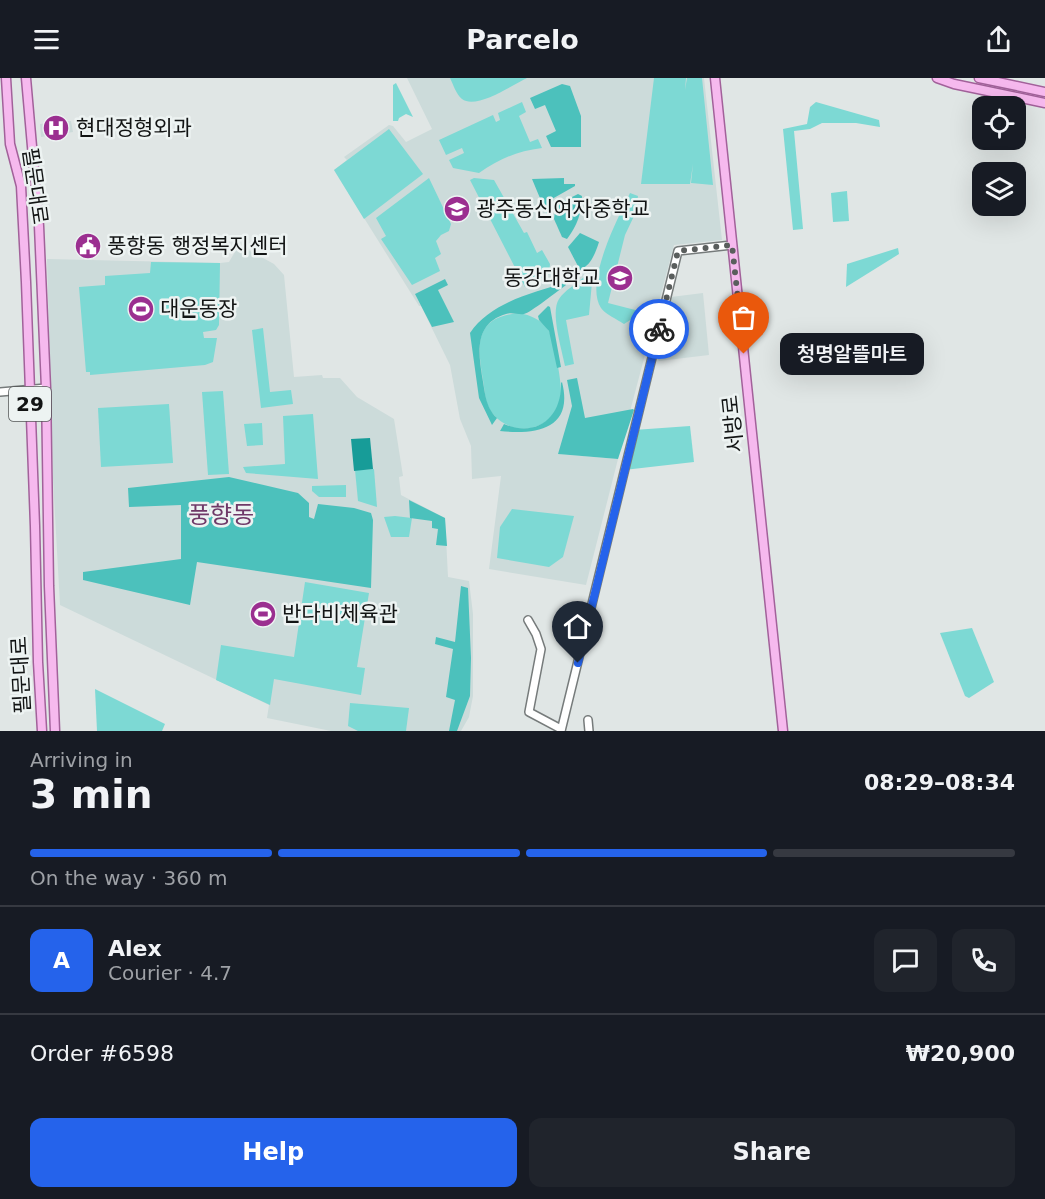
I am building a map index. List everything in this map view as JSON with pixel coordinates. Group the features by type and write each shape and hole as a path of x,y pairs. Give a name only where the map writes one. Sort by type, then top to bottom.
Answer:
{"main road":[{"name":"필문대로","path":"6,78 9,137 21,186 36,526 38,662 42,731"},
{"name":"필문대로","path":"26,78 36,177 46,388 49,586 55,731"},
{"name":"서방로","path":"715,78 783,731"},
{"path":"937,78 954,84 1045,103"},
{"path":"979,78 1045,92"}],"street":[{"path":"528,620 541,649 529,712 561,730 678,251 732,245"},
{"path":"0,392 46,388"},
{"path":"588,720 590,731"}],"shaded area":[{"name":"동강대학교","path":"407,78 704,78 722,240 674,245 628,419 559,454 618,459 586,585 489,569 501,476 472,479 471,446 460,419 450,365 421,306 334,170 347,160 344,157 389,125 393,126 406,142 432,129"},
{"path":"450,78 527,78 485,99 468,102 456,92"},
{"path":"654,78 686,78 685,90 687,78 702,78 713,185 691,183 693,164 690,184 641,184"},
{"path":"396,83 413,117 406,114 398,121 393,121 393,85"},
{"path":"562,84 570,86 581,116 581,147 551,147 546,136 556,131 545,105 535,109 530,98"},
{"path":"522,102 526,112 519,116 530,142 538,139 542,148 509,156 479,173 453,168 449,160 464,153 462,148 446,155 439,140 493,115 496,122 500,120 498,113"},
{"path":"816,102 879,120 880,127 856,123 822,123 810,129 794,131 803,229 793,230 783,129 807,124 810,107"},
{"name":"현대정형외과","path":"71,121 73,132 41,137 40,124"},
{"path":"389,129 423,174 364,219 334,170"},
{"path":"429,178 451,224 449,231 436,241 441,254 435,258 440,271 412,285 381,239 386,236 376,218"},
{"path":"474,178 494,180 524,233 527,232 537,253 542,250 550,264 549,274 525,287 470,180"},
{"path":"564,178 564,184 575,184 575,186 552,199 547,215 532,179"},
{"path":"847,191 849,221 833,222 831,193"},
{"path":"630,193 638,196 635,214 625,235 608,303 643,312 624,324 601,308 597,297 597,283 605,250"},
{"path":"578,194 582,196 580,213 567,239 562,237 554,219 556,205"},
{"path":"580,233 599,242 590,262 580,270 568,247"},
{"path":"239,245 274,264 284,275 294,377 322,375 323,378 340,378 357,397 394,419 403,476 399,477 401,495 445,518 448,577 469,581 473,614 473,696 469,717 461,731 331,731 267,718 269,705 60,605 53,479 47,259 220,263 229,262"},
{"path":"898,248 899,254 846,287 847,264"},
{"name":"대운동장","path":"151,262 220,263 219,325 216,330 203,332 204,338 217,338 213,362 205,365 90,375 90,372 86,372 79,287 105,285 105,276 150,273"},
{"path":"589,276 592,282 589,315 566,320 574,364 565,366 556,322 557,305 567,290 584,277"},
{"path":"445,279 448,285 438,290 454,322 432,327 415,294"},
{"path":"565,283 566,285 527,313 508,313 496,318 484,331 480,357 486,398 497,418 492,425 479,398 470,333 488,314 512,300"},
{"path":"703,293 709,355 659,361 655,356 671,297"},
{"path":"548,306 561,367 557,368 549,331 538,316"},
{"path":"519,313 536,319 549,331 561,389 558,404 547,421 532,428 523,429 507,425 499,420 488,407 480,355 480,344 486,327 494,320"},
{"path":"263,328 270,392 291,390 293,404 261,408 252,330"},
{"path":"577,378 585,418 634,410 618,459 558,454 572,406 567,380"},
{"path":"562,382 564,398 562,410 549,426 527,432 500,431 504,424 516,428 527,428 545,421 557,406"},
{"path":"223,391 229,474 208,475 202,392"},
{"path":"169,404 173,463 101,467 98,408"},
{"path":"313,414 318,479 246,473 243,467 285,464 283,416"},
{"path":"262,423 263,445 247,446 244,424"},
{"path":"690,426 694,462 624,470 634,430"},
{"path":"370,438 373,469 354,471 351,439"},
{"path":"374,469 377,507 358,501 355,470"},
{"path":"229,477 298,493 309,503 309,517 314,519 318,504 354,508 371,513 373,520 371,588 197,562 190,605 83,580 83,572 181,559 181,505 129,507 128,488"},
{"path":"346,485 346,497 319,497 312,491 312,486"},
{"path":"409,500 445,518 447,546 436,545 438,529 432,528 432,521 410,518"},
{"path":"512,509 574,516 563,557 549,567 497,558 500,527"},
{"path":"384,517 412,518 409,537 391,537"},
{"path":"305,582 369,593 357,667 365,668 361,695 274,679 270,705 216,680 221,645 294,657"},
{"path":"461,586 468,588 470,696 457,731 449,731 455,700 446,697 453,649 435,644 436,637 455,642"},
{"path":"972,628 994,682 969,698 965,696 940,633"},
{"path":"95,689 165,724 162,731 97,731"},
{"path":"350,703 409,708 406,731 358,731 348,726"}],"way so far":[{"path":"659,329 678,251 732,245 744,354"}],"place":[{"name":"현대정형외과","path":"56,128"},
{"name":"광주동신여자중학교","path":"457,209"},
{"name":"풍향동 행정복지센터","path":"88,246"},
{"name":"동강대학교","path":"620,278"},
{"name":"대운동장","path":"141,309"},
{"name":"청명알뜰마트","path":"744,354"},
{"name":"반다비체육관","path":"263,614"}],"district":[{"name":"풍향동","path":"221,515"}],"route":[{"path":"578,663 659,329"}]}
